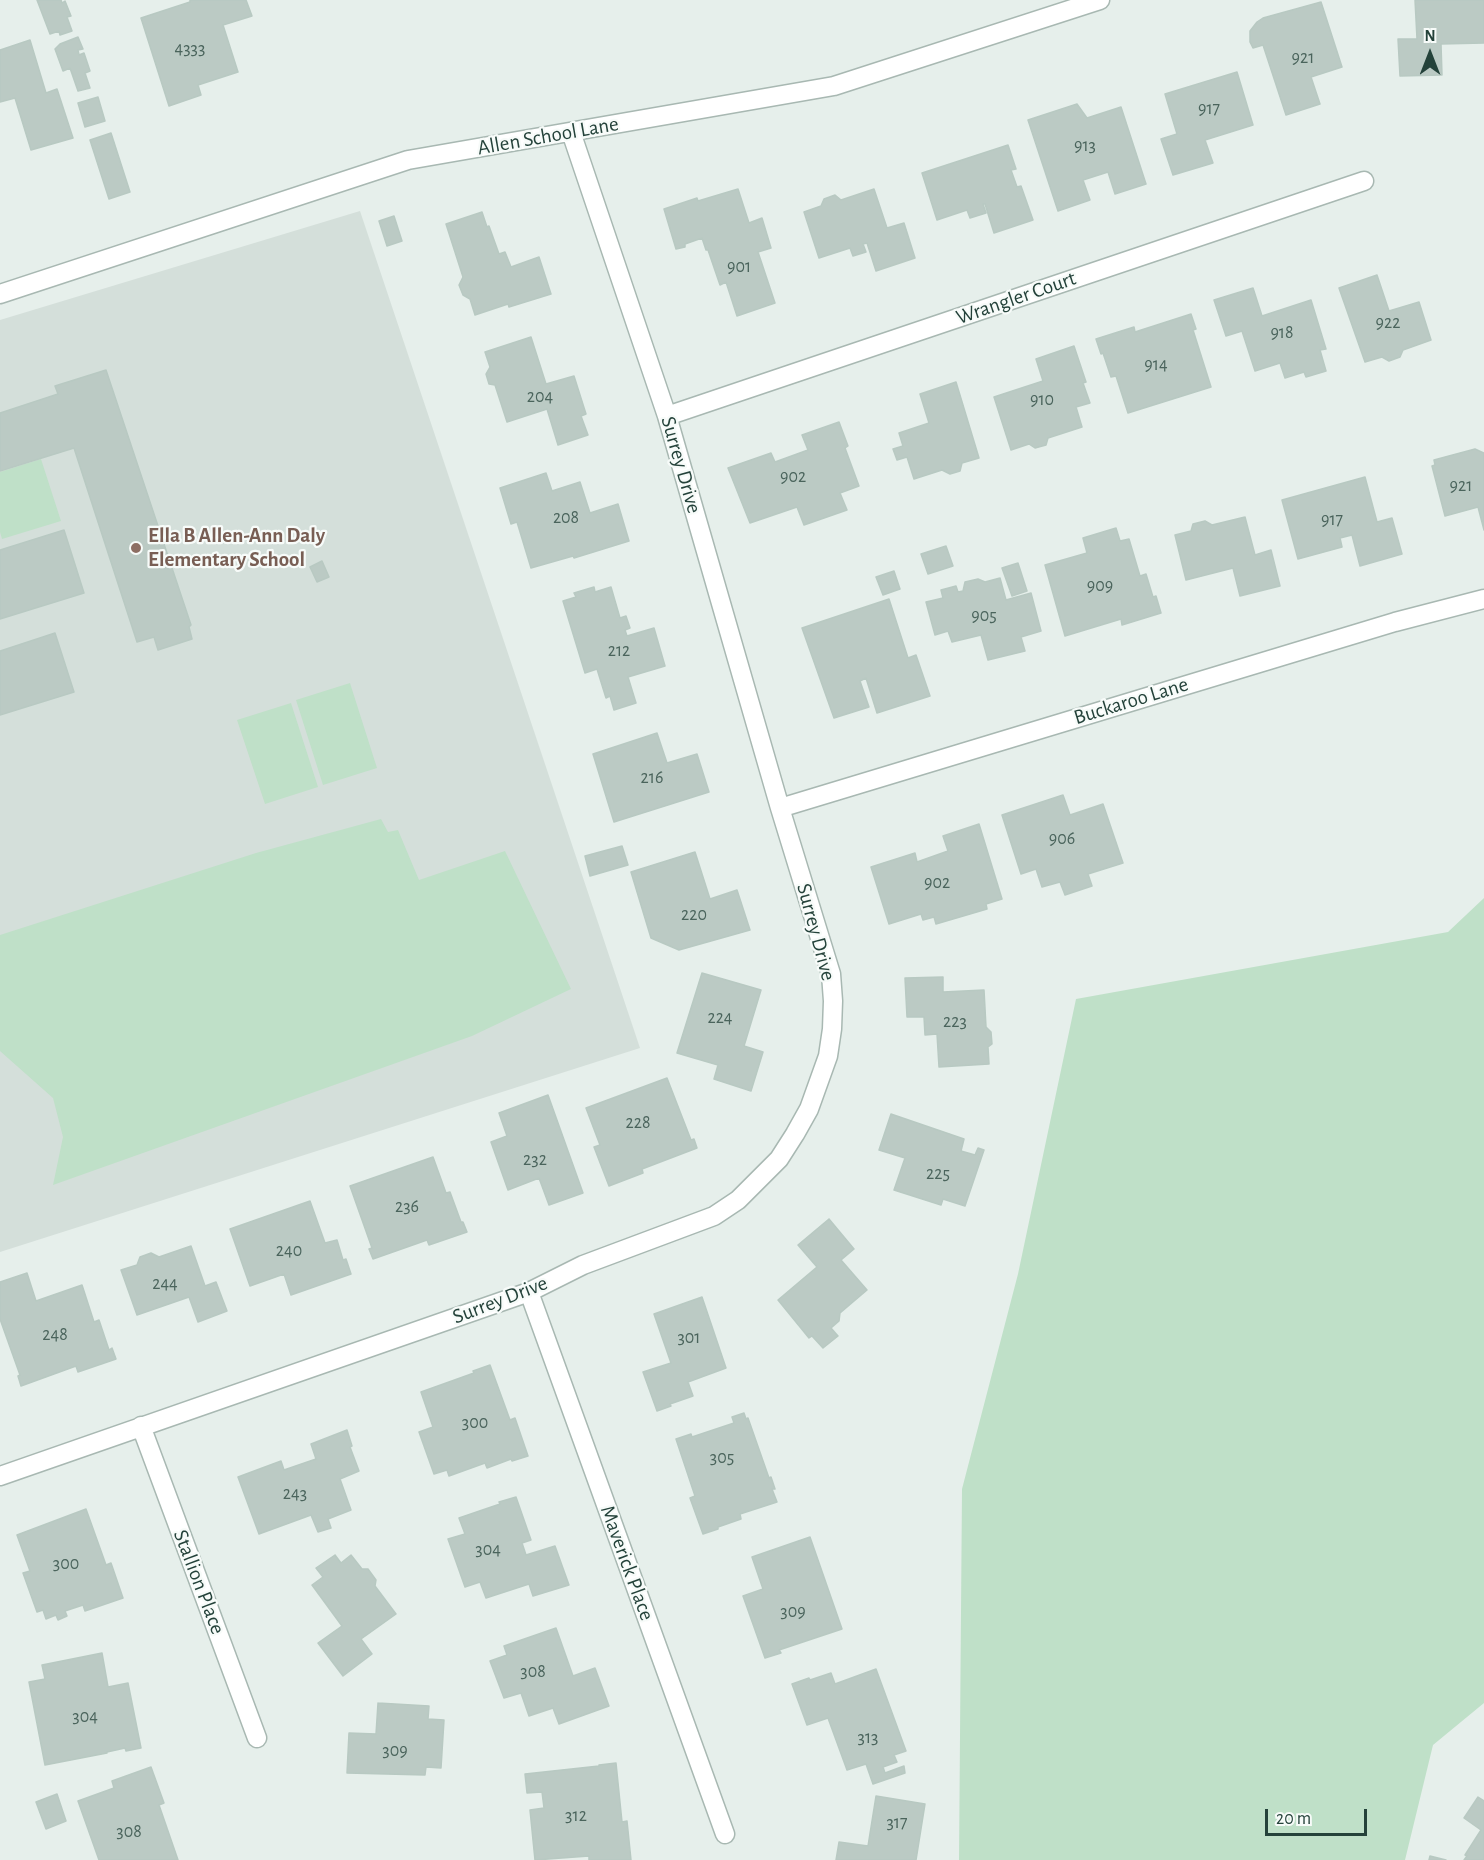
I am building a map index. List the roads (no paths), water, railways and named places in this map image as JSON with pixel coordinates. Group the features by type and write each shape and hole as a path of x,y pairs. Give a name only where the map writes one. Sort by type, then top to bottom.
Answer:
{"street":[{"name":"Allen School Lane","path":"0,294 408,160 834,86 1100,0"},
{"name":"Surrey Drive","path":"0,1476 529,1292 583,1265 714,1216 738,1200 779,1159 810,1109 829,1047 833,1001 831,974 780,808 668,416 572,132"},
{"name":"Wrangler Court","path":"668,416 1364,181"},
{"name":"Buckaroo Lane","path":"780,808 1384,625 1484,599"},
{"name":"Maverick Place","path":"529,1292 725,1834"},
{"name":"Stallion Place","path":"141,1426 257,1738"}],"place":[{"name":"Ella B Allen-Ann Daly Elementary School","path":"136,548"}]}
